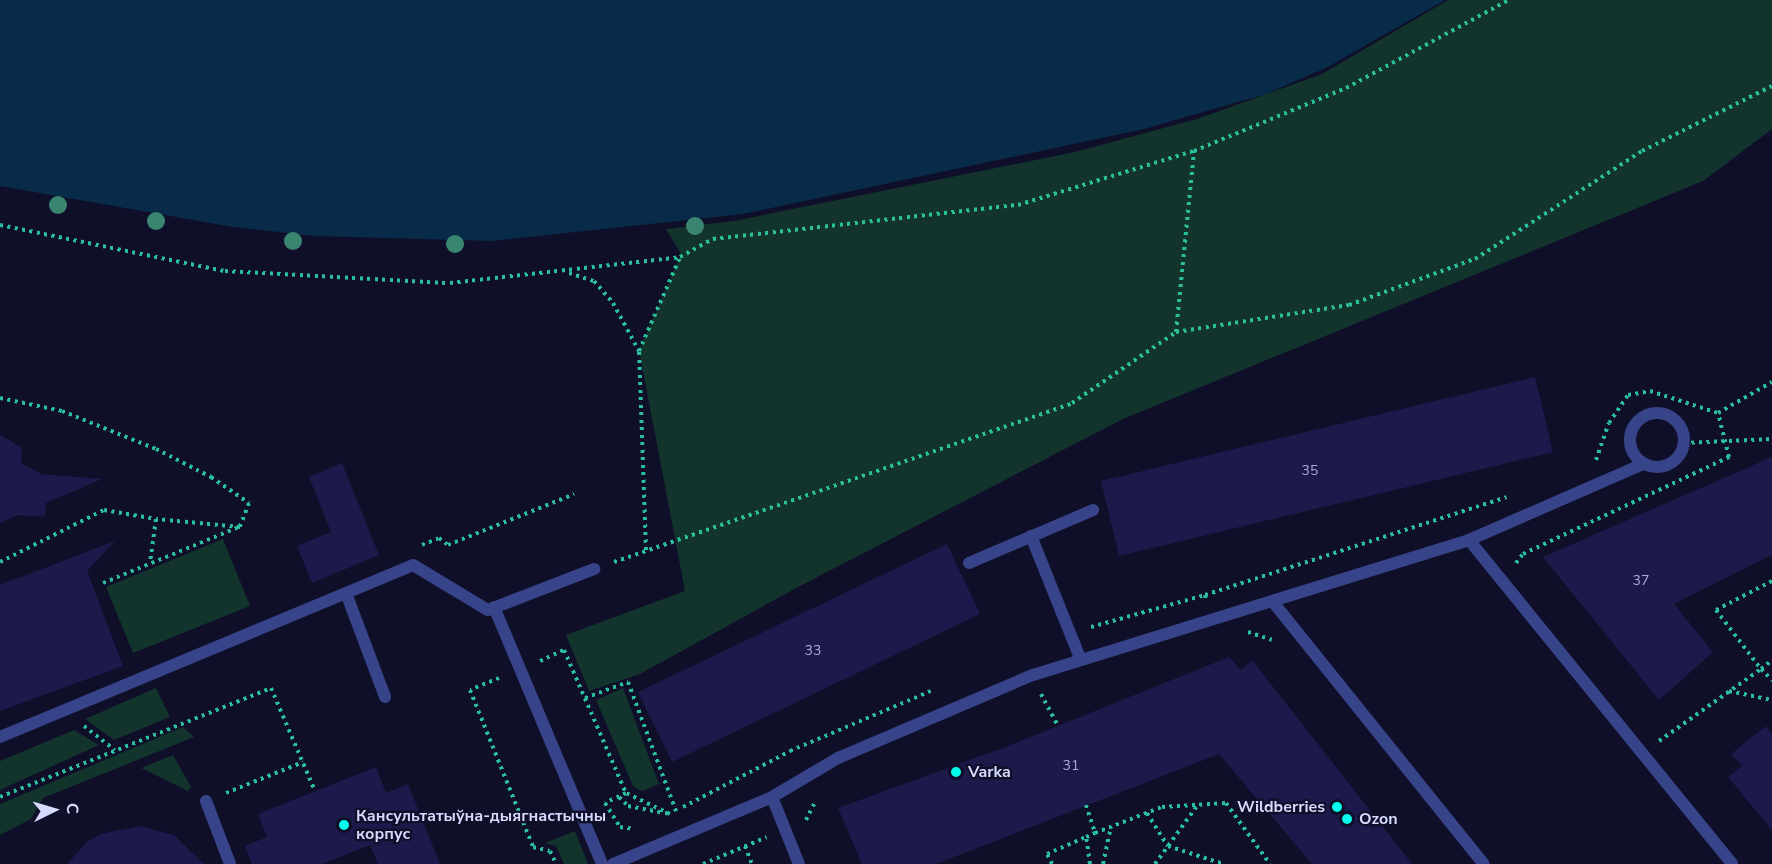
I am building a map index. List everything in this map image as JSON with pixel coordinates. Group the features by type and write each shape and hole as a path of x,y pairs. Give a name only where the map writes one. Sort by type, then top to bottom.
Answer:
{"lane":[{"path":"613,864 772,797 838,758 1080,658 1273,602 1469,540 1643,464 1670,464 1684,444 1675,420 1649,414 1641,419 1631,434 1633,451 1643,464"},
{"path":"969,563 1093,510"},
{"path":"1031,536 1071,628 1080,658"},
{"path":"1469,540 1732,864"},
{"path":"0,737 413,565 488,610 594,569"},
{"path":"346,592 385,697"},
{"path":"1273,602 1484,864"},
{"path":"494,607 602,864"},
{"path":"772,797 799,864"},
{"path":"206,801 230,864"}],"path":[{"path":"0,225 225,271 450,283 567,272 681,257 713,239 1017,206 1194,151 1346,88 1509,0"},
{"path":"594,569 1072,403 1176,332 1349,305 1475,259 1642,152 1772,86"},
{"path":"1176,332 1194,151"},
{"path":"646,550 639,351 681,257"},
{"path":"567,272 594,280 613,303 639,351"},
{"path":"1588,464 1597,460 1609,423 1628,395 1650,391 1718,413 1772,382"},
{"path":"0,399 62,411 156,449 211,477 249,503 240,527 103,583"},
{"path":"1512,568 1523,554 1729,457 1718,413"},
{"path":"1684,444 1772,439"},
{"path":"1071,628 1086,622 1094,629 1518,493"},
{"path":"0,562 104,510 156,519 240,527"},
{"path":"150,563 156,519"},
{"path":"1772,581 1716,610 1772,680"},
{"path":"1205,595 1212,618"},
{"path":"1244,631 1270,638 1276,646"},
{"path":"556,864 550,851 533,847 470,690 564,650 626,793 670,814"},
{"path":"1653,745 1772,660"},
{"path":"585,698 628,682 676,811"},
{"path":"0,797 271,688 315,791"},
{"path":"662,818 790,751 938,688"},
{"path":"1030,698 1051,690"},
{"path":"1727,691 1772,699"},
{"path":"1041,693 1058,726"},
{"path":"206,801 303,762"},
{"path":"626,793 605,803 620,827 636,829 645,825"},
{"path":"806,832 806,821 814,801 823,794"},
{"path":"619,797 628,806 670,814"},
{"path":"1052,864 1047,854 1162,807 1226,803 1270,864"},
{"path":"1155,864 1197,805"},
{"path":"1086,806 1095,833"},
{"path":"1147,813 1168,846 1223,864"},
{"path":"703,864 806,821"},
{"path":"1103,864 1111,827"},
{"path":"1086,837 1090,864"},
{"path":"745,846 752,864"}],"green space":[{"path":"1448,0 1772,0 1772,129 1703,181 1123,419 798,587 640,674 589,691 566,635 685,591 639,350 681,254 666,229 734,221 1075,152 1197,119 1322,74"},
{"path":"223,539 250,606 133,653 106,587"},
{"path":"156,688 170,717 114,740 85,719"},
{"path":"623,688 659,784 642,791 633,786 596,700"},
{"path":"183,727 194,737 43,798 31,819 0,835 0,804"},
{"path":"74,730 99,745 0,790 0,761"},
{"path":"173,755 191,787 188,791 141,768"},
{"path":"575,831 588,864 564,864 556,846 545,843"}],"water":[{"path":"0,0 1445,0 1328,67 1266,94 1144,129 743,214 492,241 316,236 233,227 0,186"}],"building":[{"path":"1535,377 1553,452 1119,556 1101,481"},
{"path":"0,435 22,448 21,463 41,474 102,479 46,503 45,517 18,515 0,523"},
{"path":"1772,457 1772,555 1674,604 1713,652 1659,700 1543,557"},
{"path":"342,463 379,555 312,583 297,546 331,532 309,477"},
{"path":"115,541 87,571 123,666 0,711 0,585"},
{"path":"947,544 980,614 672,762 638,692"},
{"path":"1229,657 1241,670 1252,660 1412,864 1312,864 1219,754 936,864 862,864 838,808 1003,748"},
{"path":"1766,726 1772,734 1772,830 1728,777 1742,766 1731,754"},
{"name":"Кансультатыўна-дыягнастычны корпус","path":"376,767 386,793 408,784 440,864 378,864 370,845 322,864 252,864 245,846 267,837 258,814"},
{"path":"139,826 174,835 204,864 67,864 87,842 101,834"}],"place":[{"name":"Varka","path":"956,772"},
{"name":"Wildberries","path":"1337,807"},
{"name":"Ozon","path":"1347,819"},
{"name":"Кансультатыўна-дыягнастычны корпус","path":"344,825"}]}
